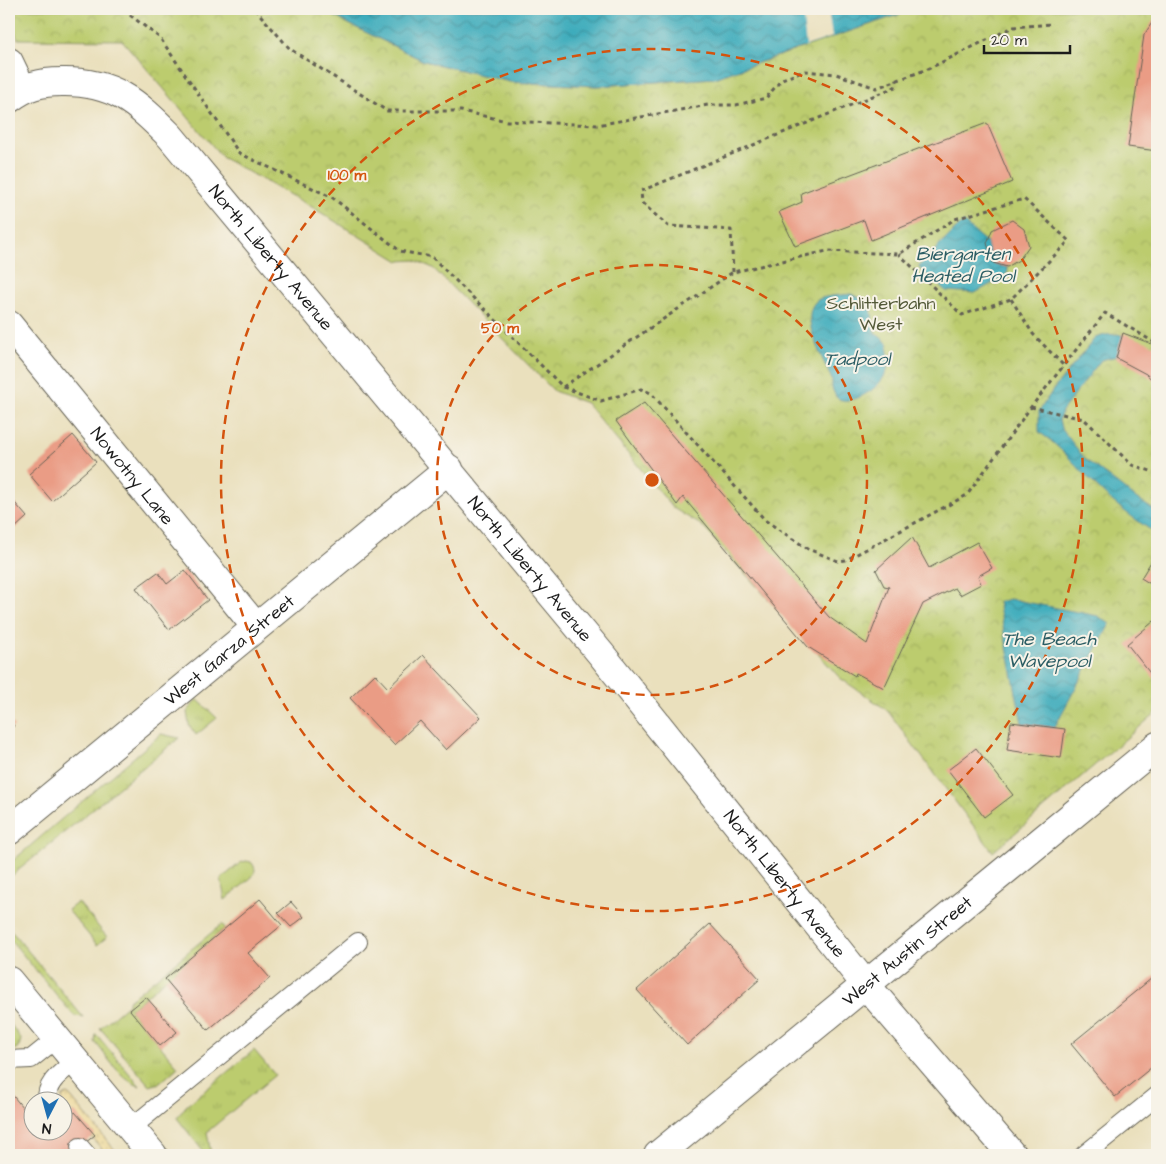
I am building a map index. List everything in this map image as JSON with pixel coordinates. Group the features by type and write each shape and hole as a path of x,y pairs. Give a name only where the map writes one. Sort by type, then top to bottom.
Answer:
{"street":[{"name":"North Liberty Avenue","path":"9,62 15,94 41,83 58,82 105,87 126,98 147,113 170,136 449,469 647,710 866,985 1012,1155"},
{"name":"Nowotny Lane","path":"9,325 256,627"},
{"name":"West Garza Street","path":"9,830 449,469"},
{"name":"West Austin Street","path":"658,1155 1157,746"},
{"path":"9,981 153,1155"}],"lane":[{"path":"131,1128 358,942"},
{"path":"9,1060 34,1058 56,1039"},
{"path":"48,1092 52,1081 75,1061"},
{"path":"1084,1155 1157,1096"}],"path":[{"path":"126,9 126,12 160,38 239,153 333,198 400,251 432,257 563,387 601,401 641,389 651,393 766,521 808,549 838,561 846,560 967,495 1031,407 1105,313 1157,344"},
{"path":"256,9 290,49 387,111 461,111 507,121 597,126 708,105 736,105 766,98 782,79 805,71 836,74 876,88 928,69 1013,27 1053,24"},
{"path":"733,272 731,230 668,226 642,203 640,191 896,87 897,80"},
{"path":"563,387 733,272 827,252 899,254 955,219 1024,199 1069,241 1011,299 962,315 899,254"},
{"path":"1011,299 1033,334 1064,366"},
{"path":"1031,407 1084,419 1132,465 1157,472"}],"green space":[{"name":"Schlitterbahn West","path":"9,9 322,9 424,61 510,82 597,86 714,78 915,9 1157,9 1157,712 993,852 887,710 840,678 701,525 673,508 586,403 554,391 433,268 415,260 399,261 312,207 223,158 122,40 18,39 9,20"},
{"path":"197,699 217,718 196,735 189,725 187,712"},
{"path":"161,734 179,738 9,878 9,864"},
{"path":"251,862 254,866 255,869 252,877 225,900 221,879 240,863"},
{"path":"78,902 107,937 97,945 68,910"},
{"path":"222,924 225,928 130,1010 178,1067 160,1083 150,1086 100,1028 128,1004 128,1001"},
{"path":"9,928 83,1017 74,1016 9,938"},
{"path":"9,1022 21,1039 19,1047 13,1050 9,1050"},
{"path":"96,1034 140,1086 127,1079 115,1067 95,1042"},
{"path":"254,1050 275,1075 207,1132 211,1154 206,1155 177,1118 186,1106"}],"sand":[{"path":"72,1098 119,1155 107,1155 72,1114"}],"water":[{"path":"322,9 915,9 714,78 597,86 510,82 424,61"},
{"name":"Biergarten Heated Pool","path":"963,222 987,243 993,263 1007,267 1008,272 1002,278 975,293 946,291 918,267"},
{"name":"Tadpool","path":"851,294 862,299 870,307 874,329 888,344 889,363 886,373 878,385 860,397 844,400 836,397 832,388 832,380 814,338 810,315 812,306 819,299"},
{"path":"1118,334 1157,349 1157,382 1145,372 1117,356 1101,360 1062,411 1059,420 1061,428 1085,459 1157,512 1157,534 1110,499 1062,451 1039,432 1039,411 1053,390 1095,338"},
{"name":"The Beach Wavepool","path":"1010,599 1098,616 1110,624 1054,728 1022,723 998,602"}],"pier":[{"path":"802,9 828,9 832,37 806,46"}],"building":[{"path":"1157,15 1157,151 1128,147 1144,35"},
{"path":"987,123 1012,182 871,240 864,220 795,246 779,212 802,202 801,193"},
{"path":"1012,220 1024,229 1029,246 1019,260 1007,267 993,263 987,243 992,230"},
{"path":"1123,333 1157,346 1157,384 1146,374 1116,358"},
{"path":"644,403 829,617 867,644 889,587 884,586 876,570 912,537 929,568 977,542 992,568 978,576 981,584 960,595 955,588 923,604 884,688 856,673 855,676 808,647 683,497 677,505 616,421"},
{"path":"73,435 96,462 52,501 29,474"},
{"path":"9,496 27,517 13,530 9,526"},
{"path":"1157,552 1157,588 1141,578"},
{"path":"185,570 208,600 169,630 136,588 158,572 167,584"},
{"path":"1154,621 1157,625 1157,682 1127,644"},
{"path":"423,655 481,717 446,750 420,721 394,745 350,698 375,674 388,688"},
{"path":"9,719 14,726 9,730"},
{"path":"1011,722 1065,729 1061,758 1007,750"},
{"path":"976,748 1013,795 984,817 948,770"},
{"path":"260,899 282,925 248,953 270,978 208,1030 165,979"},
{"path":"291,902 304,917 291,927 278,913"},
{"path":"710,924 760,979 687,1045 637,990"},
{"path":"1157,974 1157,1063 1115,1097 1071,1044"},
{"path":"146,997 177,1032 160,1046 130,1010"},
{"path":"9,1091 22,1107 22,1142 72,1142 72,1114 75,1112 95,1135 70,1155 9,1155"}]}
